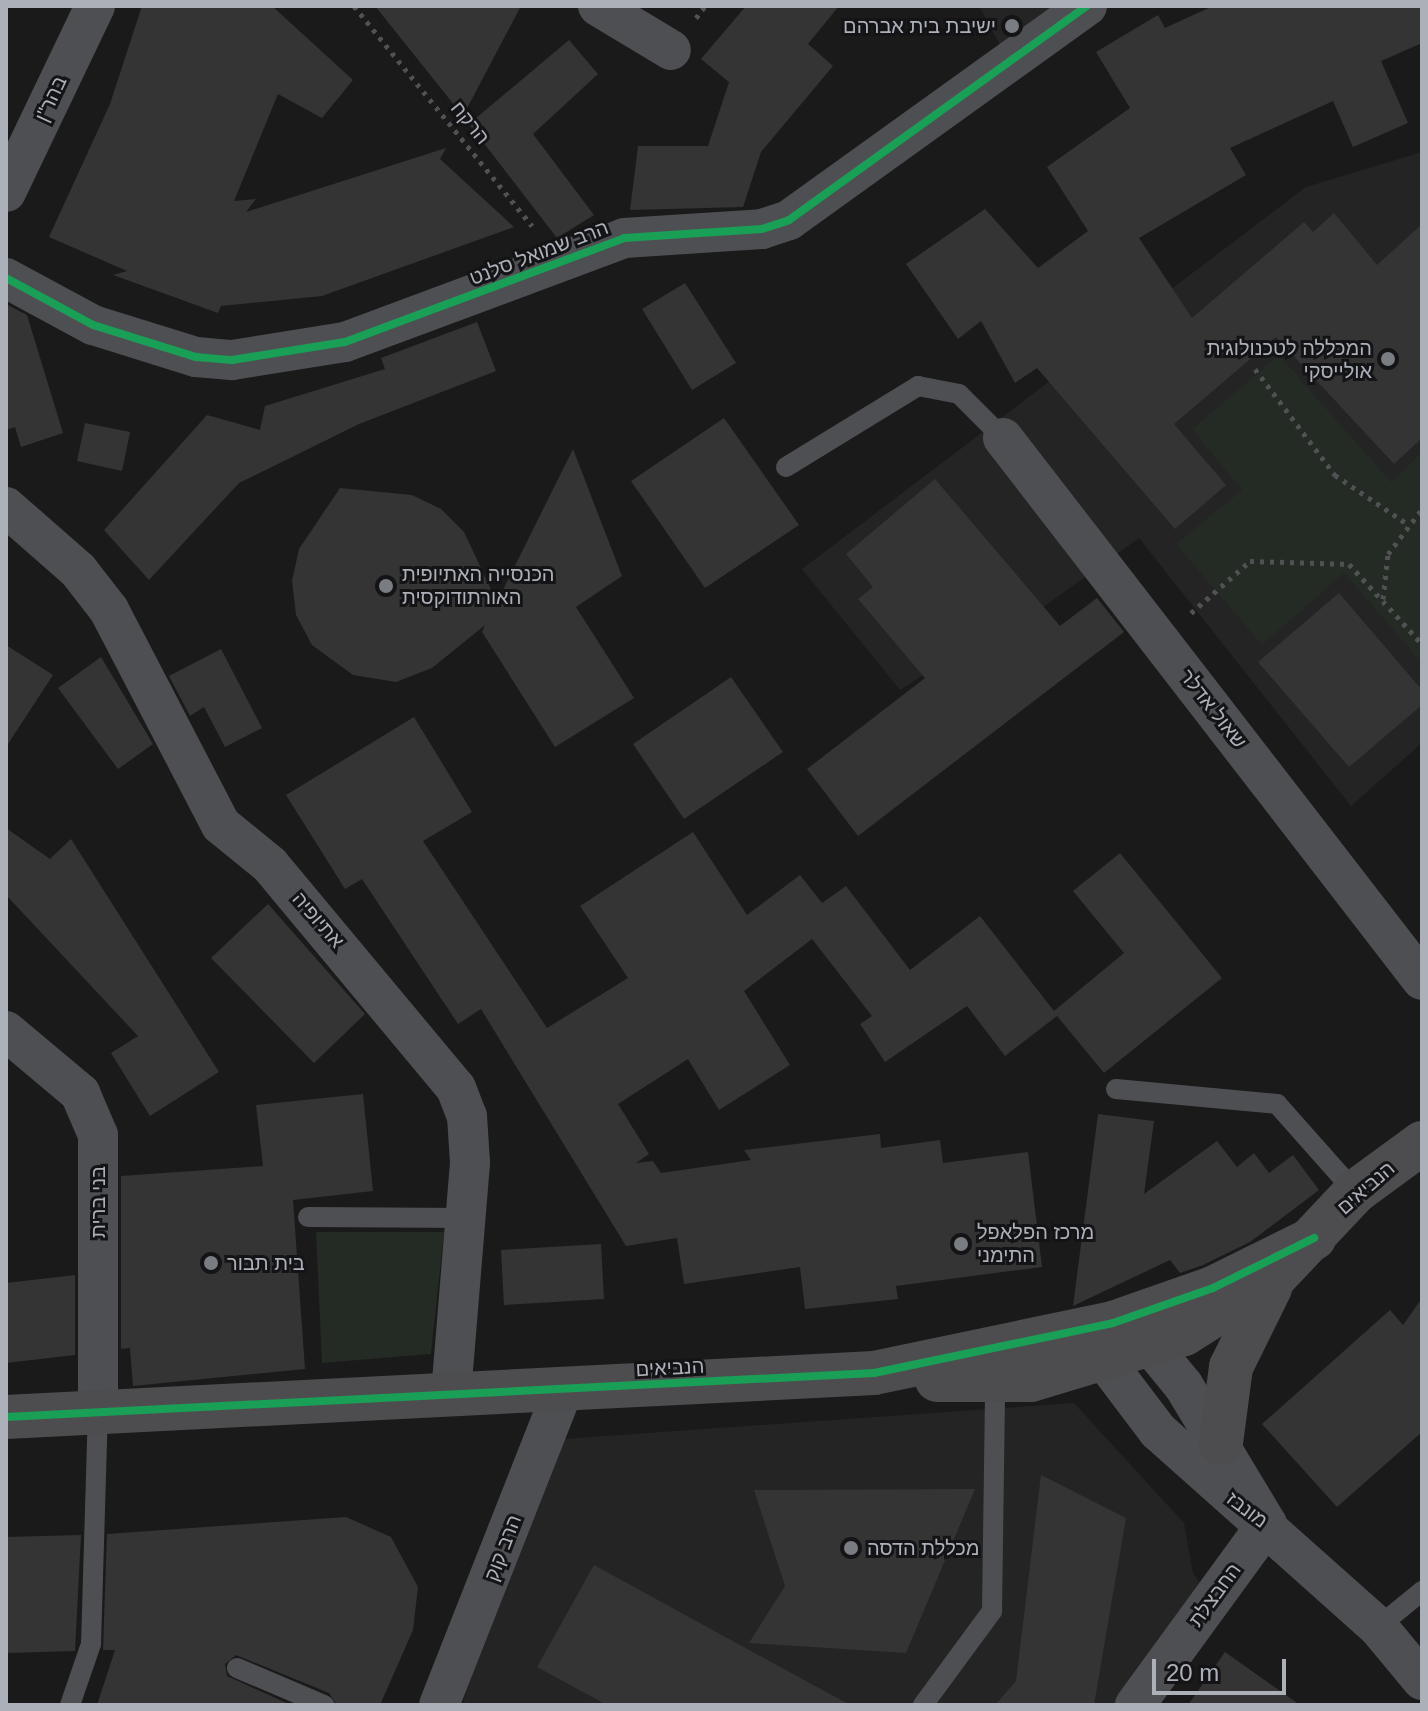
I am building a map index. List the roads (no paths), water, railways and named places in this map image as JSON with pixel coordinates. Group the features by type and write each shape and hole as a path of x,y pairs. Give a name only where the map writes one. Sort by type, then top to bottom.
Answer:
{"street":[{"name":"בהר\"ן","path":"9,179 95,6"},
{"path":"598,6 671,50"},
{"name":"הרב שמואל סלנט","path":"6,278 144,346 232,360 345,342 624,238 762,229 789,220 1087,6"},
{"name":"שאול אדלר","path":"1003,438 1422,980"},
{"name":"אתיופיה","path":"6,507 78,570 109,610 221,825 270,865 456,1088 467,1116 466,1218 451,1393"},
{"name":"בני ברית","path":"6,1031 80,1093 98,1135 98,1412"},
{"name":"הנביאים","path":"6,1417 874,1373 1109,1342 1151,1346 1232,1308 1302,1250 1355,1192 1422,1143"},
{"path":"1221,1443 1243,1332 1302,1250"},
{"name":"הנביאים","path":"874,1373 995,1385 1109,1342 1213,1288 1302,1250"},
{"name":"מונבז","path":"1109,1342 1185,1461 1267,1524 1378,1627 1422,1680"},
{"path":"1151,1346 1221,1443 1267,1524"},
{"name":"הרב קוק","path":"439,1705 563,1390"},
{"name":"החבצלת","path":"1135,1705 1267,1524"}],"lane":[{"path":"786,467 918,386 959,394 1003,438"},
{"path":"1116,1089 1277,1104 1355,1192"},
{"path":"308,1217 466,1218"},
{"path":"923,1705 992,1611 995,1385"},
{"path":"70,1705 91,1644 98,1412"},
{"path":"1378,1627 1422,1591"},
{"path":"237,1668 324,1705"}],"place":[{"name":"ישיבת בית אברהם","path":"1012,26"},
{"name":"המכללה לטכנולוגית אולייסקי","path":"1388,359"},
{"name":"הכנסייה האתיופית האורתודוקסית","path":"386,586"},
{"name":"מרכז הפלאפל התימני","path":"961,1244"},
{"name":"בית תבור","path":"211,1263"},
{"name":"מכללת הדסה","path":"851,1548"}]}
